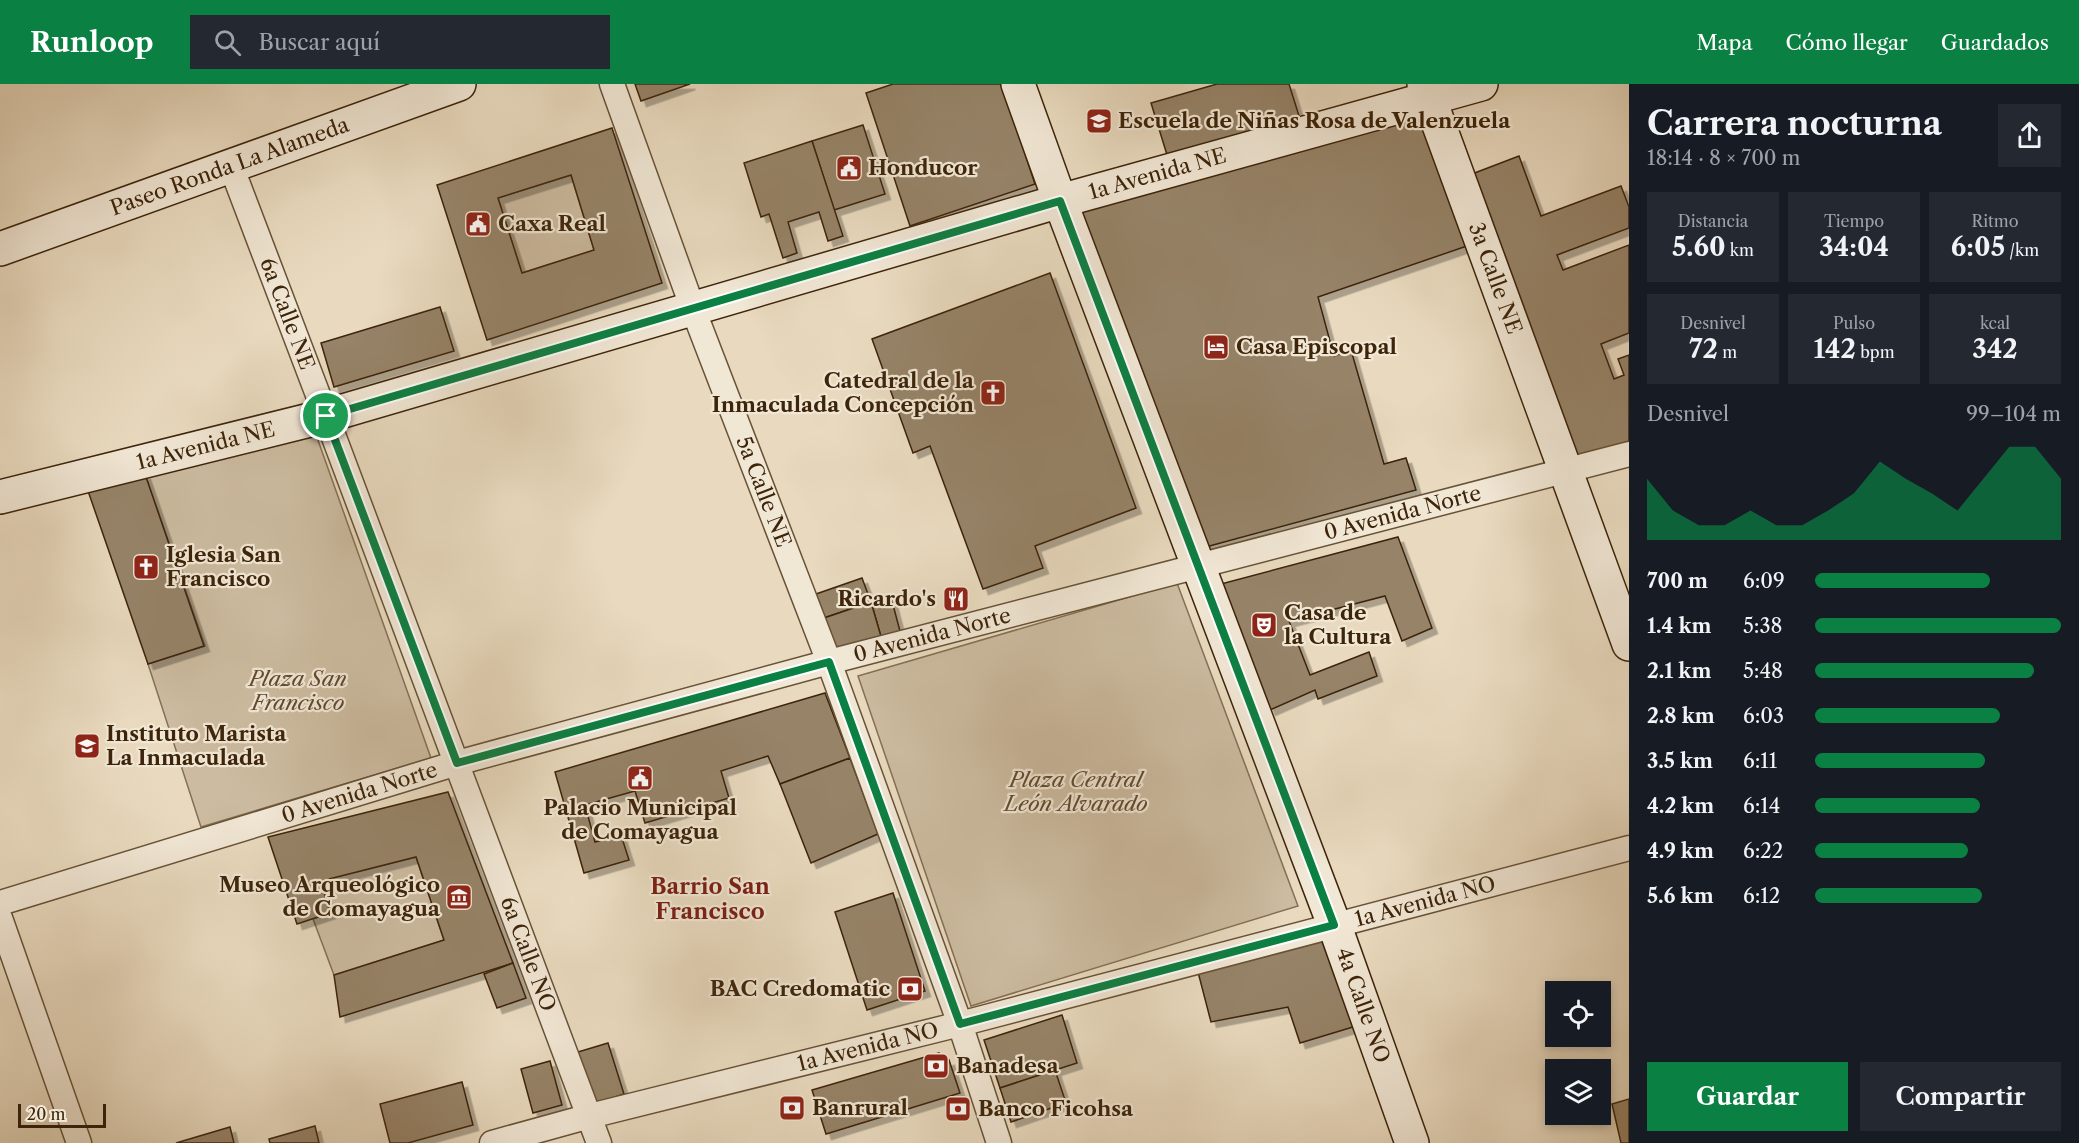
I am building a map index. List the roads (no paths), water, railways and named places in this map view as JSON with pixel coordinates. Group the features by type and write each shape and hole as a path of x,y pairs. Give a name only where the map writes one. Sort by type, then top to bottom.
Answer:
{"street":[{"name":"Paseo Ronda La Alameda","path":"0,249 459,84"},
{"name":"5a Calle NE","path":"612,84 693,309 829,662 960,1024 999,1143"},
{"name":"4a Calle NO","path":"1018,84 1060,201 1334,925 1412,1143"},
{"name":"1a Avenida NE","path":"0,497 326,416 1427,91 1481,84"},
{"name":"3a Calle NE","path":"1427,91 1629,644"},
{"name":"6a Calle NE","path":"231,166 457,763"},
{"name":"0 Avenida Norte","path":"0,903 457,763 829,662 1629,454"},
{"name":"6a Calle NO","path":"457,763 599,1143"},
{"name":"1a Avenida NO","path":"492,1143 590,1116 960,1024 1629,848"},
{"path":"0,918 79,1143"}],"place":[{"name":"Escuela de Niñas Rosa de Valenzuela","path":"1099,121"},
{"name":"Honducor","path":"849,168"},
{"name":"Caxa Real","path":"478,224"},
{"name":"Casa Episcopal","path":"1216,347"},
{"name":"Catedral de la Inmaculada Concepción","path":"993,393"},
{"name":"Iglesia San Francisco","path":"146,567"},
{"name":"Ricardo's","path":"956,599"},
{"name":"Casa de la Cultura","path":"1264,625"},
{"name":"Instituto Marista La Inmaculada","path":"87,746"},
{"name":"Palacio Municipal de Comayagua","path":"640,778"},
{"name":"Museo Arqueológico de Comayagua","path":"459,897"},
{"name":"BAC Credomatic","path":"910,989"},
{"name":"Banadesa","path":"936,1066"},
{"name":"Banrural","path":"792,1108"},
{"name":"Banco Ficohsa","path":"958,1109"}],"district":[{"name":"Barrio San Francisco","path":"710,898"}],"park label":[{"name":"Plaza San Francisco","path":"298,691"},
{"name":"Plaza Central León Alvarado","path":"1076,792"}]}
